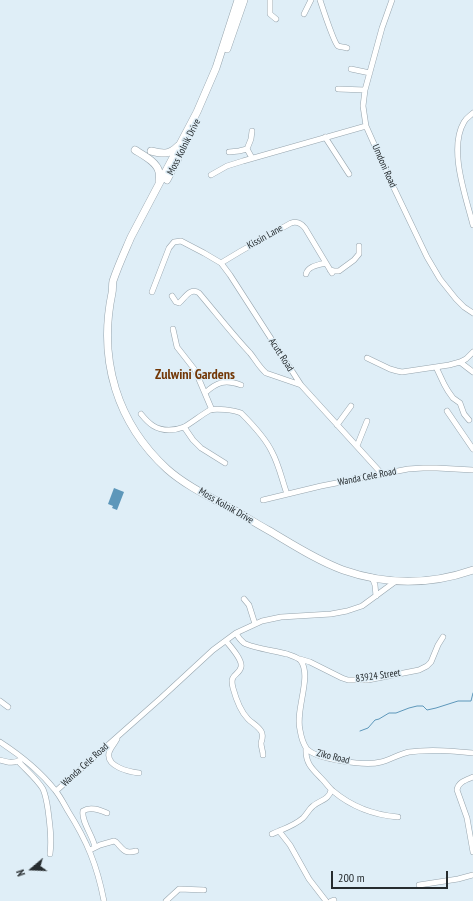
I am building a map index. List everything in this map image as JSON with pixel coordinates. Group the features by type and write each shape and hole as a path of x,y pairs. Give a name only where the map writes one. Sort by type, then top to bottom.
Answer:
{"main road":[{"name":"Moss Kolnik Drive","path":"238,0 216,68 197,112 131,237 113,283 109,306 107,338 112,379 121,404 131,425 148,449 168,469 207,495 321,560 363,576 396,582 438,580 473,570"},
{"name":"Moss Kolnik Drive","path":"112,290 134,242 202,112 225,55 244,0"},
{"path":"151,151 169,153 181,143"},
{"path":"135,150 157,167 159,172 158,186"}],"street":[{"path":"270,0 270,14 276,19"},
{"path":"304,14 311,0"},
{"path":"320,0 331,32 338,46 347,48"},
{"name":"Umdoni Road","path":"392,0 382,28 365,90 363,106 366,126 427,257 440,279 456,299 473,313"},
{"path":"350,69 370,73"},
{"path":"338,89 365,90"},
{"path":"473,113 465,120 460,130 458,141 460,175 473,225"},
{"path":"211,175 227,166 252,158 366,126"},
{"path":"247,149 252,131"},
{"path":"326,137 349,174"},
{"path":"247,149 252,158"},
{"path":"229,152 247,149"},
{"name":"Kissin Lane","path":"221,263 295,222 299,222 306,228 331,271 339,271 354,260 358,256 359,246"},
{"name":"Acutt Road","path":"152,292 169,248 174,242 181,241 221,263 230,274 301,385 382,474"},
{"path":"306,274 309,268 326,263"},
{"path":"172,296 176,302 179,303 189,292 196,291 216,312 266,373 301,385"},
{"path":"173,329 178,347 192,365 212,410"},
{"path":"367,358 397,371 407,372 460,362 466,360 473,352"},
{"path":"460,362 473,372"},
{"path":"436,367 448,391 453,398 460,403 464,414 469,420"},
{"path":"205,393 217,384 223,382 234,382 240,385"},
{"path":"338,425 351,406"},
{"path":"141,414 148,422 158,429 172,430 184,427 212,410 236,411 240,413 270,447 287,494"},
{"path":"447,411 473,449"},
{"path":"357,446 367,421"},
{"path":"184,427 201,448 225,462"},
{"name":"Wanda Cele Road","path":"263,500 382,474 423,468 454,468 473,470"},
{"path":"372,577 375,585 376,596"},
{"name":"Wanda Cele Road","path":"0,742 20,760 45,779 56,791 213,650 236,633 262,621 281,617 331,614 347,611 362,606 396,582"},
{"path":"244,599 249,605 255,624"},
{"path":"236,633 247,645 300,659"},
{"name":"83924 Street","path":"300,659 310,662 348,680 368,680 419,670 427,666 431,662 443,637"},
{"path":"226,640 241,662 240,669 233,677 232,683 243,713 257,726 262,734 261,745 263,755"},
{"name":"Ziko Road","path":"300,659 303,666 304,680 299,715 299,727 306,748 311,752 340,761 369,764 380,762 408,752 442,751 473,753"},
{"path":"0,701 8,707"},
{"path":"118,736 109,753 110,761 124,770 139,773"},
{"path":"306,748 306,755 309,765 332,790 364,810 398,817"},
{"path":"0,760 9,763 20,760 44,791 52,840 50,854"},
{"path":"473,778 458,785 456,790 467,818 473,852"},
{"path":"272,834 294,825 303,818 312,806 328,797 332,790"},
{"path":"56,791 92,849"},
{"path":"104,901 92,849 91,835 82,813 85,810 91,809 108,814"},
{"path":"280,831 290,845 309,879 326,901"},
{"path":"92,849 114,841 125,851 136,851"},
{"path":"419,885 473,876"},
{"path":"166,901 179,889 204,890"}],"water":[{"path":"114,488 124,492 117,510 108,504"}],"waterway":[{"path":"360,731 368,728 375,720 389,713 396,713 417,706 423,706 427,710 458,701 471,701 473,693"}],"district":[{"name":"Zulwini Gardens","path":"195,375"}]}
